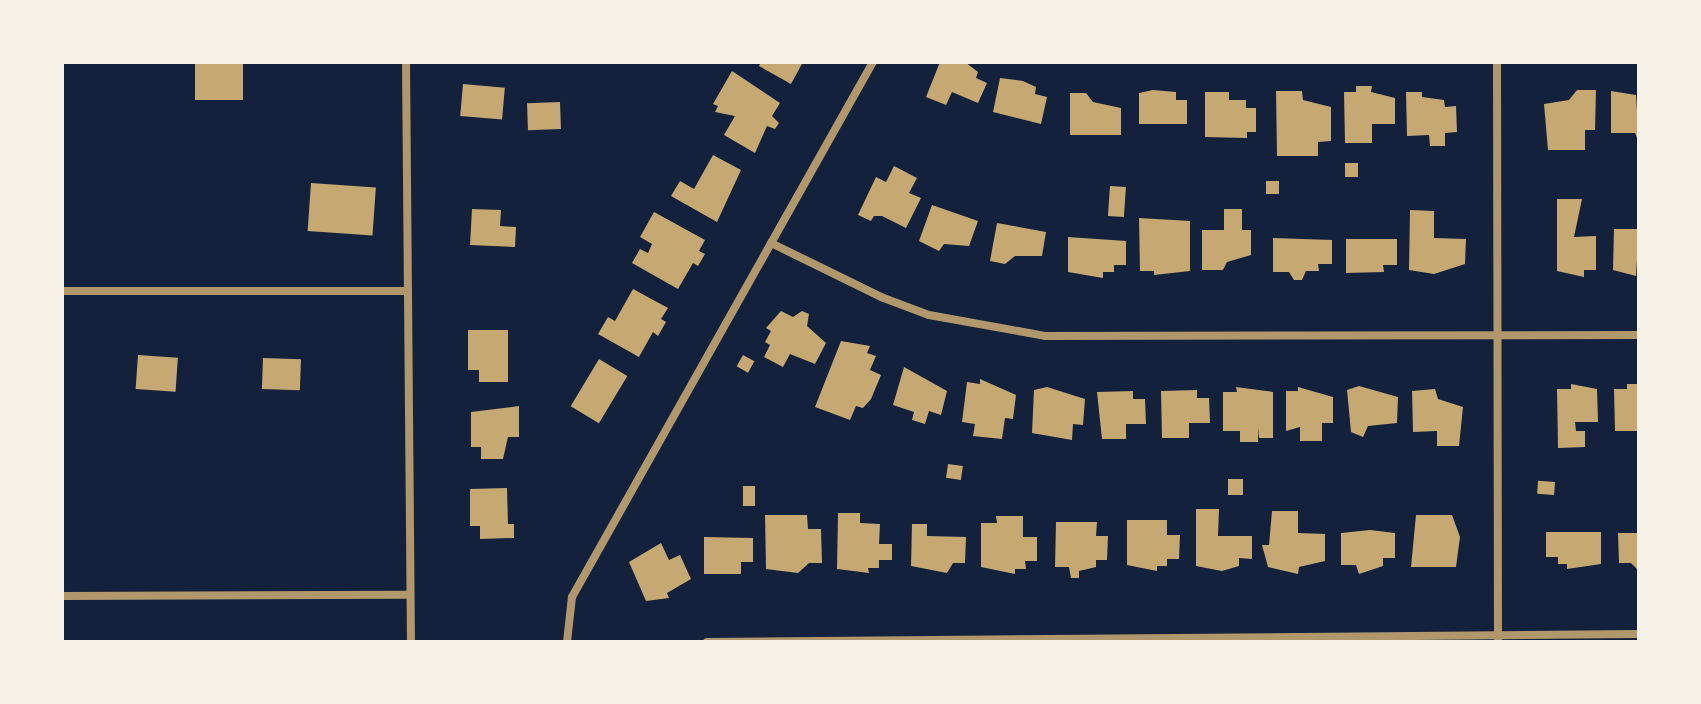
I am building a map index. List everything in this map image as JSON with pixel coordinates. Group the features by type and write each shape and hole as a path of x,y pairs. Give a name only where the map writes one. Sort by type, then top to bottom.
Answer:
{"street":[{"path":"406,62 407,595 411,642"},
{"path":"567,642 572,597 873,62"},
{"path":"1497,62 1498,638"},
{"path":"771,243 881,297 987,329 1046,336 1639,335"},
{"path":"62,291 408,291"},
{"path":"62,596 407,595"},
{"path":"707,642 1498,638 1639,634"}],"building":[{"path":"195,62 243,62 243,100 195,100"},
{"path":"761,62 803,62 791,84 759,66"},
{"path":"940,62 965,62 978,72 976,78 987,83 978,103 952,92 946,105 926,97"},
{"path":"732,71 780,103 772,116 779,123 775,129 767,126 755,153 724,135 735,116 715,112 718,106 713,104"},
{"path":"1000,78 1023,81 1036,87 1035,94 1047,97 1041,124 993,112"},
{"path":"463,84 505,88 502,120 460,116"},
{"path":"1356,86 1372,86 1371,92 1395,98 1395,124 1372,124 1372,143 1345,143 1344,92 1356,92"},
{"path":"1153,90 1176,92 1176,100 1187,100 1187,124 1139,124 1139,93"},
{"path":"1577,90 1596,90 1595,130 1585,130 1585,150 1548,150 1544,104 1569,100"},
{"path":"1276,91 1302,91 1303,100 1331,107 1331,141 1318,142 1318,156 1277,156"},
{"path":"1611,91 1636,95 1639,142 1635,133 1611,133"},
{"path":"1205,92 1229,92 1229,100 1246,100 1246,108 1256,108 1256,132 1247,132 1247,138 1205,137"},
{"path":"1406,92 1422,92 1422,97 1444,100 1445,107 1456,106 1457,132 1445,133 1445,146 1430,146 1429,135 1407,136"},
{"path":"1070,93 1086,93 1093,102 1121,108 1121,135 1070,135"},
{"path":"560,102 561,129 528,130 527,103"},
{"path":"713,155 741,170 717,222 671,196 680,181 694,189"},
{"path":"1345,163 1358,163 1358,177 1345,177"},
{"path":"894,166 917,178 909,193 921,198 906,228 882,216 874,216 871,221 858,215 876,177 886,182"},
{"path":"1266,181 1279,181 1279,194 1266,194"},
{"path":"311,183 376,188 372,235 308,231"},
{"path":"1110,186 1126,187 1124,217 1108,216"},
{"path":"1557,199 1582,199 1574,237 1596,236 1596,270 1584,270 1584,277 1557,271"},
{"path":"932,205 978,221 969,246 944,244 939,251 919,241"},
{"path":"472,209 501,210 500,226 516,227 515,247 470,245"},
{"path":"1224,209 1242,209 1242,230 1251,230 1251,255 1227,262 1223,270 1202,270 1202,230 1224,230"},
{"path":"1410,210 1434,211 1434,238 1466,239 1465,264 1434,274 1409,270"},
{"path":"654,212 705,240 699,251 705,254 698,266 693,263 678,289 632,263 640,249 648,253 652,244 640,237"},
{"path":"1139,218 1190,221 1190,271 1154,275 1154,271 1140,271"},
{"path":"997,223 1046,232 1042,256 1015,256 1005,264 990,261"},
{"path":"1614,229 1639,229 1636,276 1613,270"},
{"path":"1068,237 1126,241 1126,265 1114,265 1114,272 1103,272 1103,278 1068,272"},
{"path":"1273,238 1332,240 1332,264 1318,264 1319,271 1306,271 1302,280 1294,280 1289,272 1273,272"},
{"path":"1346,239 1397,239 1397,265 1383,265 1384,272 1346,273"},
{"path":"633,289 668,308 661,319 666,322 658,336 653,332 639,357 598,334 608,317 615,321"},
{"path":"781,311 793,317 802,311 809,314 807,326 826,343 815,364 790,354 783,367 764,357 770,345 765,342 771,331 766,328"},
{"path":"468,330 508,330 508,382 479,382 479,370 468,370"},
{"path":"841,341 870,346 867,353 876,356 870,370 881,375 871,399 863,408 856,406 850,420 815,407"},
{"path":"138,355 178,358 176,392 136,389"},
{"path":"743,355 754,361 748,373 737,366"},
{"path":"263,358 301,359 300,390 262,389"},
{"path":"599,359 627,376 599,423 571,406"},
{"path":"904,367 947,391 941,415 929,411 925,424 912,420 914,412 893,405"},
{"path":"980,379 1016,395 1013,419 1005,418 1002,439 973,436 975,424 962,422 967,382 980,384"},
{"path":"1571,384 1597,389 1598,422 1575,422 1576,431 1585,431 1585,447 1558,448 1557,389 1571,389"},
{"path":"1627,384 1639,384 1639,431 1615,431 1614,389 1627,389"},
{"path":"1359,386 1398,397 1397,423 1368,426 1363,437 1351,432 1347,390"},
{"path":"1047,387 1085,399 1083,425 1073,424 1072,440 1032,433 1034,390"},
{"path":"1236,387 1273,392 1273,438 1259,438 1258,428 1258,442 1240,442 1240,431 1223,431 1223,392 1237,392"},
{"path":"1298,387 1333,397 1333,423 1322,423 1322,441 1300,441 1300,427 1286,431 1286,391 1298,391"},
{"path":"1435,389 1438,399 1463,407 1459,446 1437,446 1437,431 1413,432 1412,391"},
{"path":"1197,390 1197,398 1209,398 1210,423 1189,423 1189,438 1162,438 1161,391"},
{"path":"1133,391 1133,399 1145,399 1146,424 1126,424 1126,439 1102,439 1097,392"},
{"path":"519,406 519,437 508,437 503,459 481,459 481,447 471,447 471,412"},
{"path":"948,464 963,466 961,480 946,478"},
{"path":"1228,479 1243,479 1243,495 1228,495"},
{"path":"1538,481 1555,482 1554,495 1537,494"},
{"path":"743,486 755,486 755,506 743,506"},
{"path":"507,488 508,524 514,524 514,538 480,539 480,526 470,526 470,489"},
{"path":"1196,509 1219,509 1218,536 1252,536 1252,559 1239,558 1239,566 1222,571 1196,566"},
{"path":"1272,511 1298,511 1298,533 1325,534 1325,561 1299,567 1298,574 1268,567 1262,545 1269,545"},
{"path":"838,513 860,513 860,523 880,524 879,544 892,544 892,560 879,560 879,568 868,568 869,573 837,569"},
{"path":"765,515 807,515 808,529 821,529 822,563 809,563 798,573 766,569"},
{"path":"1416,515 1452,515 1460,537 1456,567 1411,567"},
{"path":"996,516 1023,516 1023,537 1037,537 1037,561 1025,561 1026,569 1015,569 1015,574 981,567 981,523 997,523"},
{"path":"1127,520 1167,520 1167,535 1180,535 1179,559 1167,559 1167,566 1157,566 1157,571 1127,565"},
{"path":"1056,522 1097,522 1096,536 1108,536 1107,560 1096,560 1096,567 1079,571 1079,578 1071,578 1069,567 1055,567"},
{"path":"912,524 927,524 927,536 966,537 965,563 953,563 947,573 911,566"},
{"path":"1370,530 1395,533 1395,558 1383,558 1383,566 1359,574 1356,565 1341,565 1341,533"},
{"path":"1546,532 1601,532 1601,564 1567,569 1567,564 1558,564 1558,557 1546,557"},
{"path":"1618,533 1639,533 1639,571 1631,563 1619,563"},
{"path":"704,537 753,538 753,562 741,562 741,574 704,574"},
{"path":"661,543 669,560 680,555 691,579 667,593 669,598 646,601 629,562"}]}
